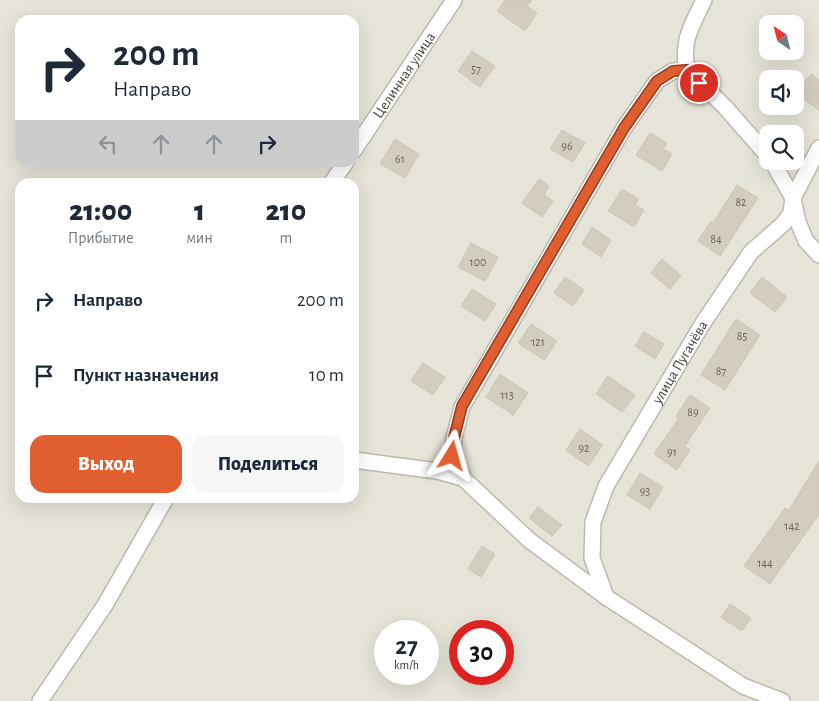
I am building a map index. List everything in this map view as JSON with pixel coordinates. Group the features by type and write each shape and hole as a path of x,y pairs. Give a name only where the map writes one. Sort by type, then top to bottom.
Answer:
{"street":[{"name":"Целинная улица","path":"359,142 454,0"},
{"path":"704,0 688,35 683,54 687,70 725,107 759,146"},
{"path":"687,70 673,71 657,81 624,128 462,406 454,438 452,456 463,478 529,540 606,597 743,686 782,701"},
{"name":"улица Пугачёва","path":"606,597 592,558 593,522 606,486 703,323 751,252 782,224 791,213 792,198 819,148"},
{"path":"335,178 342,167"},
{"path":"777,170 792,198 798,222 806,241 819,255"},
{"path":"772,233 791,234 806,241"},
{"path":"359,461 437,471 463,478"},
{"path":"40,701 105,605 163,503"}],"shaded area":[{"path":"0,0 819,0 819,701 0,701"}],"building":[{"path":"505,0 532,0 527,6 537,13 525,31 497,11"},
{"path":"472,51 495,66 480,87 458,71"},
{"path":"811,74 819,80 819,110 804,99 804,83"},
{"path":"562,130 585,143 573,162 550,149"},
{"path":"650,133 667,143 663,149 672,154 662,171 636,155"},
{"path":"395,139 419,154 405,178 380,164"},
{"path":"539,179 549,186 544,195 553,201 542,217 522,203"},
{"path":"737,185 758,198 720,256 698,241 711,221 713,223"},
{"path":"622,189 639,199 635,205 644,210 634,227 608,211"},
{"path":"592,227 611,240 601,257 582,244"},
{"path":"471,243 498,257 485,281 458,267"},
{"path":"662,259 681,275 670,289 651,273"},
{"path":"565,277 584,290 573,306 554,293"},
{"path":"762,277 787,297 775,312 750,293"},
{"path":"472,289 496,304 485,321 461,306"},
{"path":"736,319 760,335 725,390 701,375"},
{"path":"531,324 557,341 544,360 518,343"},
{"path":"644,332 664,344 655,359 635,346"},
{"path":"423,363 445,377 433,395 411,381"},
{"path":"500,374 528,393 513,415 486,397"},
{"path":"608,376 635,395 622,412 596,394"},
{"path":"690,395 710,408 685,446 690,450 677,470 654,454 679,418 676,416"},
{"path":"580,429 603,445 588,466 566,450"},
{"path":"819,461 819,514 770,584 744,566 785,508 789,510"},
{"path":"640,473 663,487 650,509 627,495"},
{"path":"538,507 562,525 552,536 529,518"},
{"path":"482,546 495,554 481,577 468,569"},
{"path":"730,604 751,618 742,631 721,617"}],"route":[{"path":"452,456 454,438 462,406 624,128 657,81 673,71 687,70 699,83"}]}
